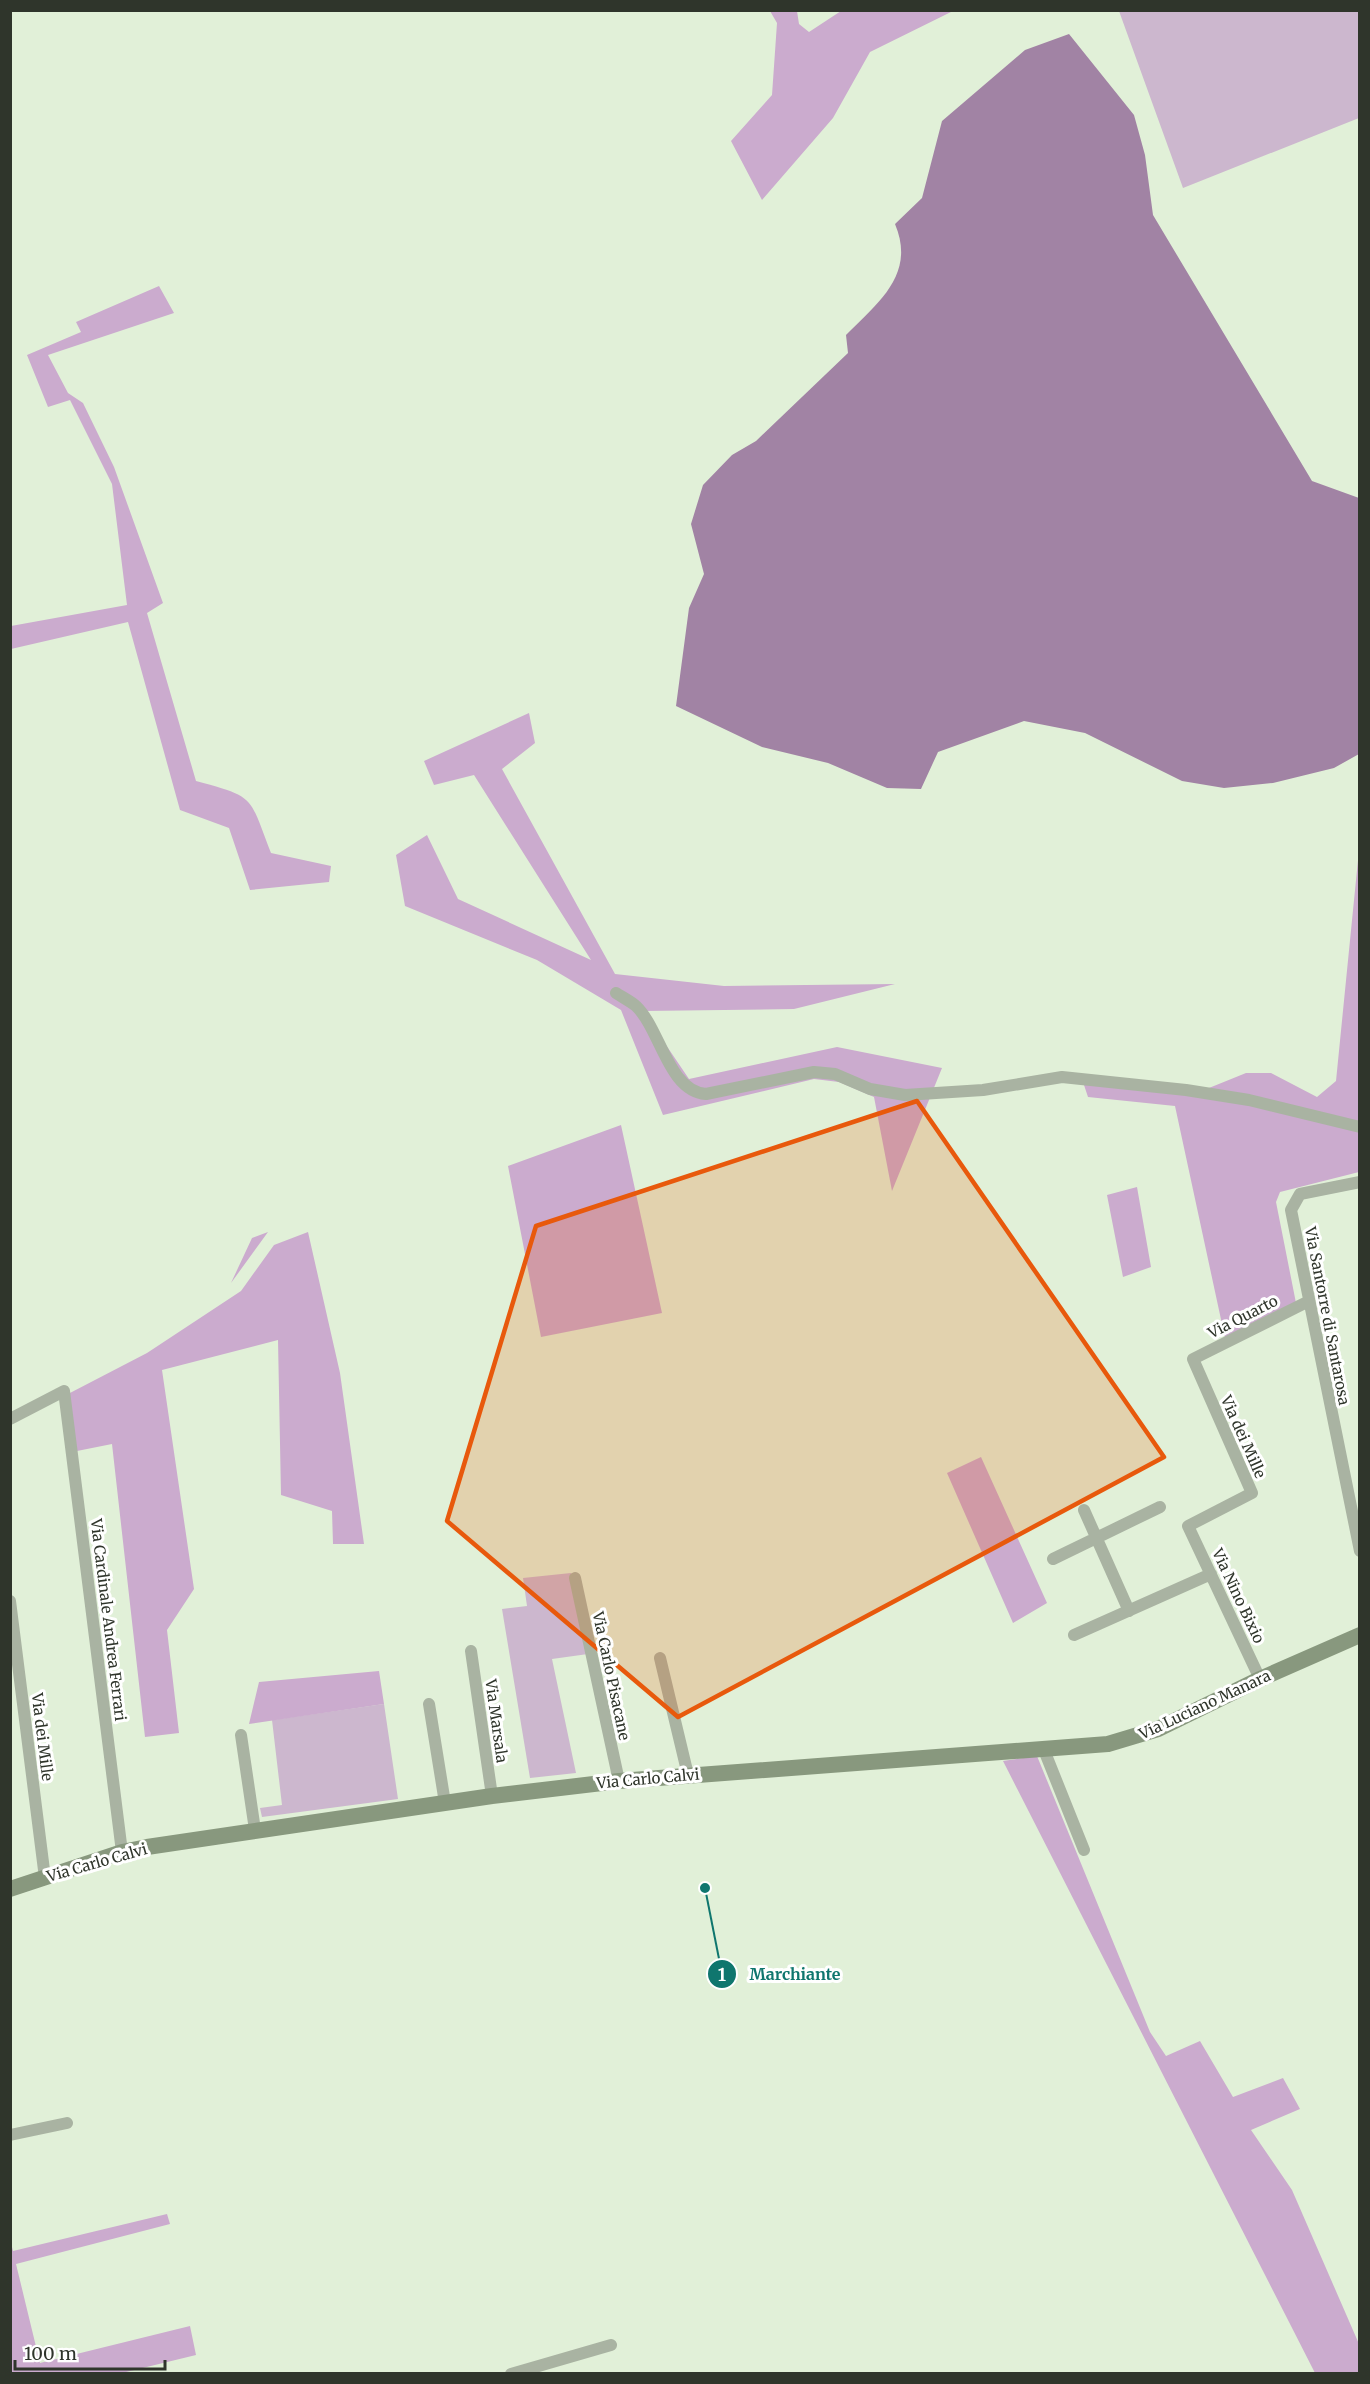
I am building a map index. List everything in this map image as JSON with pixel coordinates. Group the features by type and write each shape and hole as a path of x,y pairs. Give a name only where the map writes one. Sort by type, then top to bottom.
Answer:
{"street":[{"path":"616,993 636,1006 684,1085 695,1093 706,1094 814,1072 835,1074 870,1089 905,1095 983,1090 1062,1077 1186,1090 1249,1100 1359,1127"},
{"name":"Via Santorre di Santarosa","path":"1359,1182 1300,1194 1291,1210 1307,1302 1359,1551"},
{"name":"Via Quarto","path":"1193,1359 1307,1302"},
{"name":"Via dei Mille","path":"1188,1526 1252,1494 1193,1359"},
{"name":"Via Cardinale Andrea Ferrari","path":"10,1419 64,1391 122,1852"},
{"path":"1053,1558 1160,1507"},
{"path":"1084,1510 1129,1611"},
{"name":"Via Nino Bixio","path":"1188,1526 1260,1679"},
{"path":"1074,1635 1211,1574"},
{"name":"Via Carlo Pisacane","path":"575,1578 619,1781"},
{"name":"Via dei Mille","path":"10,1600 45,1878"},
{"name":"Via Luciano Manara","path":"1044,1750 1126,1741 1176,1722 1260,1679 1359,1635"},
{"name":"Via Marsala","path":"471,1651 492,1796"},
{"path":"660,1658 688,1775"},
{"path":"429,1704 445,1803"},
{"path":"241,1735 255,1830"},
{"path":"1044,1750 1084,1850"},
{"name":"Via Carlo Calvi","path":"10,1889 122,1852 255,1830 492,1796 688,1775 1044,1750"},
{"path":"10,2135 67,2123"},
{"path":"511,2373 611,2345"}],"highlighted area":[{"path":"917,1101 1164,1457 678,1717 447,1521 536,1226"}],"shaded area":[{"path":"770,11 797,11 799,24 809,32 841,11 953,11 870,52 833,118 762,200 731,141 772,95 777,23"},
{"path":"1119,11 1359,11 1359,118 1183,188"},
{"path":"1069,34 1134,115 1145,155 1153,215 1312,481 1359,498 1359,754 1334,768 1273,783 1224,788 1182,781 1085,733 1024,721 938,752 921,789 887,788 828,763 762,747 676,706 689,608 704,574 691,524 703,485 732,455 756,441 848,353 846,335 882,299 897,272 901,258 895,224 922,198 942,121 1025,50"},
{"path":"159,286 174,313 48,355 68,393 83,403 114,467 163,603 147,613 196,781 230,791 248,802 271,853 331,866 329,882 250,890 229,828 180,810 128,622 11,649 11,626 127,605 112,484 70,400 48,407 27,355 81,332 76,322"},
{"path":"529,713 535,743 502,769 615,974 724,986 895,984 794,1009 643,1011 689,1079 837,1047 942,1068 892,1191 874,1097 839,1082 814,1079 663,1115 621,1010 537,960 405,906 396,855 427,835 458,899 591,960 474,775 434,785 424,761"},
{"path":"1359,850 1359,1172 1280,1192 1276,1202 1296,1303 1225,1338 1175,1106 1088,1097 1082,1079 1204,1090 1246,1073 1271,1073 1317,1097 1336,1081"},
{"path":"621,1125 662,1313 541,1337 508,1166"},
{"path":"1137,1187 1151,1267 1123,1277 1107,1195"},
{"path":"268,1232 231,1283 252,1238"},
{"path":"308,1232 340,1373 364,1544 333,1544 332,1511 281,1495 278,1340 162,1370 194,1589 167,1630 179,1733 145,1737 112,1444 77,1451 68,1394 147,1353 241,1291 274,1245"},
{"path":"981,1457 1047,1603 1013,1623 947,1473"},
{"path":"571,1573 588,1654 552,1659 576,1773 530,1778 502,1609 527,1606 523,1578"},
{"path":"379,1671 384,1704 249,1724 259,1682"},
{"path":"384,1704 398,1799 262,1817 260,1808 282,1805 272,1720"},
{"path":"1037,1756 1150,2032 1166,2056 1200,2041 1233,2097 1283,2078 1300,2109 1251,2130 1292,2190 1359,2344 1359,2373 1315,2373 1003,1761"},
{"path":"167,2214 170,2224 16,2264 40,2363 190,2326 196,2355 122,2373 11,2373 11,2243 13,2251"}],"place":[{"name":"Marchiante","path":"705,1888"}]}
